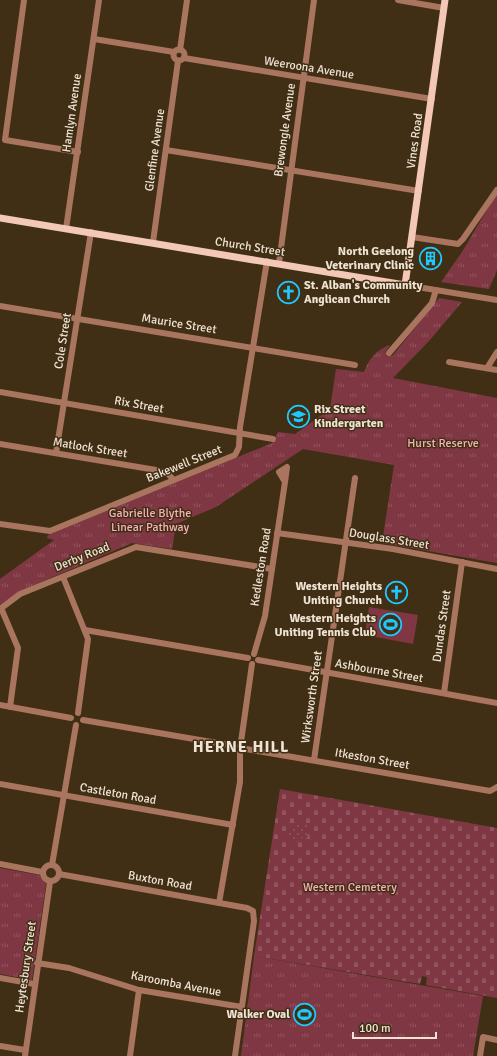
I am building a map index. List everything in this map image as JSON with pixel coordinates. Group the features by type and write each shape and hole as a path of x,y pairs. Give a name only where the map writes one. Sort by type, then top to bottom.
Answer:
{"main road":[{"name":"Vines Road","path":"405,285 445,4"},
{"name":"Church Street","path":"0,218 153,242 405,285"}],"street":[{"path":"24,0 5,140 78,152"},
{"name":"Hamlyn Avenue","path":"66,228 99,0"},
{"path":"94,39 177,51 184,53 181,59 174,58 177,51 187,0"},
{"name":"Brewongle Avenue","path":"278,263 314,0"},
{"path":"398,0 445,4"},
{"name":"Weeroona Avenue","path":"181,59 432,99"},
{"name":"Glenfine Avenue","path":"153,242 181,59"},
{"path":"166,150 419,191"},
{"path":"412,237 458,244 497,190"},
{"name":"Cole Street","path":"56,453 91,232"},
{"name":"Bakewell Street","path":"0,524 42,531 51,531 235,455 239,447 240,432 267,261"},
{"name":"Church Street","path":"405,285 497,300"},
{"path":"389,353 432,303 436,290"},
{"name":"Maurice Street","path":"0,306 355,365"},
{"path":"487,368 497,352"},
{"path":"449,362 497,370"},
{"name":"Rix Street","path":"0,392 240,432 273,439"},
{"name":"Matlock Street","path":"0,444 159,470 168,474 174,480"},
{"name":"Wirksworth Street","path":"314,760 355,478"},
{"name":"Kedleston Road","path":"256,657 265,616 285,482"},
{"name":"Douglass Street","path":"277,533 346,543 497,569"},
{"name":"Derby Road","path":"1,608 20,594 138,547 272,569"},
{"name":"Dundas Street","path":"444,693 462,562"},
{"path":"63,577 86,630 88,640 78,713"},
{"path":"1,608 18,648 10,707"},
{"path":"86,630 248,658 256,657 257,662 252,664"},
{"name":"Ashbourne Street","path":"256,657 327,673 497,703"},
{"path":"248,658 248,661 252,664"},
{"path":"76,724 81,723 83,720 236,746 241,742 252,664"},
{"path":"0,705 71,718"},
{"path":"71,718 73,715 78,713"},
{"path":"78,713 81,715 83,720"},
{"path":"71,718 72,722 76,724"},
{"path":"52,865 76,724"},
{"path":"240,753 246,749 245,743 241,742"},
{"path":"219,903 240,782 240,753 237,751 236,746"},
{"name":"Itkeston Street","path":"246,749 490,791 496,788"},
{"name":"Castleton Road","path":"0,784 232,826"},
{"path":"0,864 42,872"},
{"path":"42,872 44,868 52,865"},
{"path":"42,872 43,877 50,882 57,879 59,874 56,867 52,865"},
{"name":"Buxton Road","path":"59,874 247,908 253,911 254,914 242,1007"},
{"name":"Heytesbury Street","path":"25,1053 50,882"},
{"name":"Karoomba Avenue","path":"37,963 69,968 139,990 242,1007"},
{"path":"0,978 34,984"},
{"path":"130,1056 139,990"},
{"path":"235,1056 242,1007"},
{"path":"480,1056 483,1037 497,1040"},
{"path":"0,1046 25,1053"}],"green space":[{"path":"497,193 497,270 489,289 441,282 462,252"},
{"path":"439,298 462,302 429,341 393,378 497,398 497,563 382,543 394,465 303,449 216,507 176,524 172,549 132,543 18,592 0,605 0,579 54,540 47,538 48,535 272,443 278,432 295,434 330,409 336,369 364,372 368,363 374,356 390,345 385,352 388,356 393,355"},
{"name":"Western Heights Uniting Tennis Club","path":"369,607 418,615 413,644 365,635"},
{"name":"Western Cemetery","path":"280,789 497,828 497,998 426,985 427,977 422,976 420,984 254,956"},
{"path":"294,822 309,824 307,838 303,837 294,845 288,839 291,825"},
{"path":"0,868 39,875 46,884 32,980 0,974"},
{"path":"254,956 483,996 473,1056 241,1056"}],"place":[{"name":"North Geelong Veterinary Clinic","path":"430,258"},
{"name":"St. Alban's Community Anglican Church","path":"289,292"},
{"name":"Rix Street Kindergarten","path":"298,416"},
{"name":"Western Heights Uniting Church","path":"397,593"},
{"name":"Western Heights Uniting Tennis Club","path":"391,625"},
{"name":"Walker Oval","path":"305,1014"}],"district":[{"name":"HERNE HILL","path":"241,747"}],"park label":[{"name":"Hurst Reserve","path":"443,443"},
{"name":"Gabrielle Blythe Linear Pathway","path":"150,520"}]}
